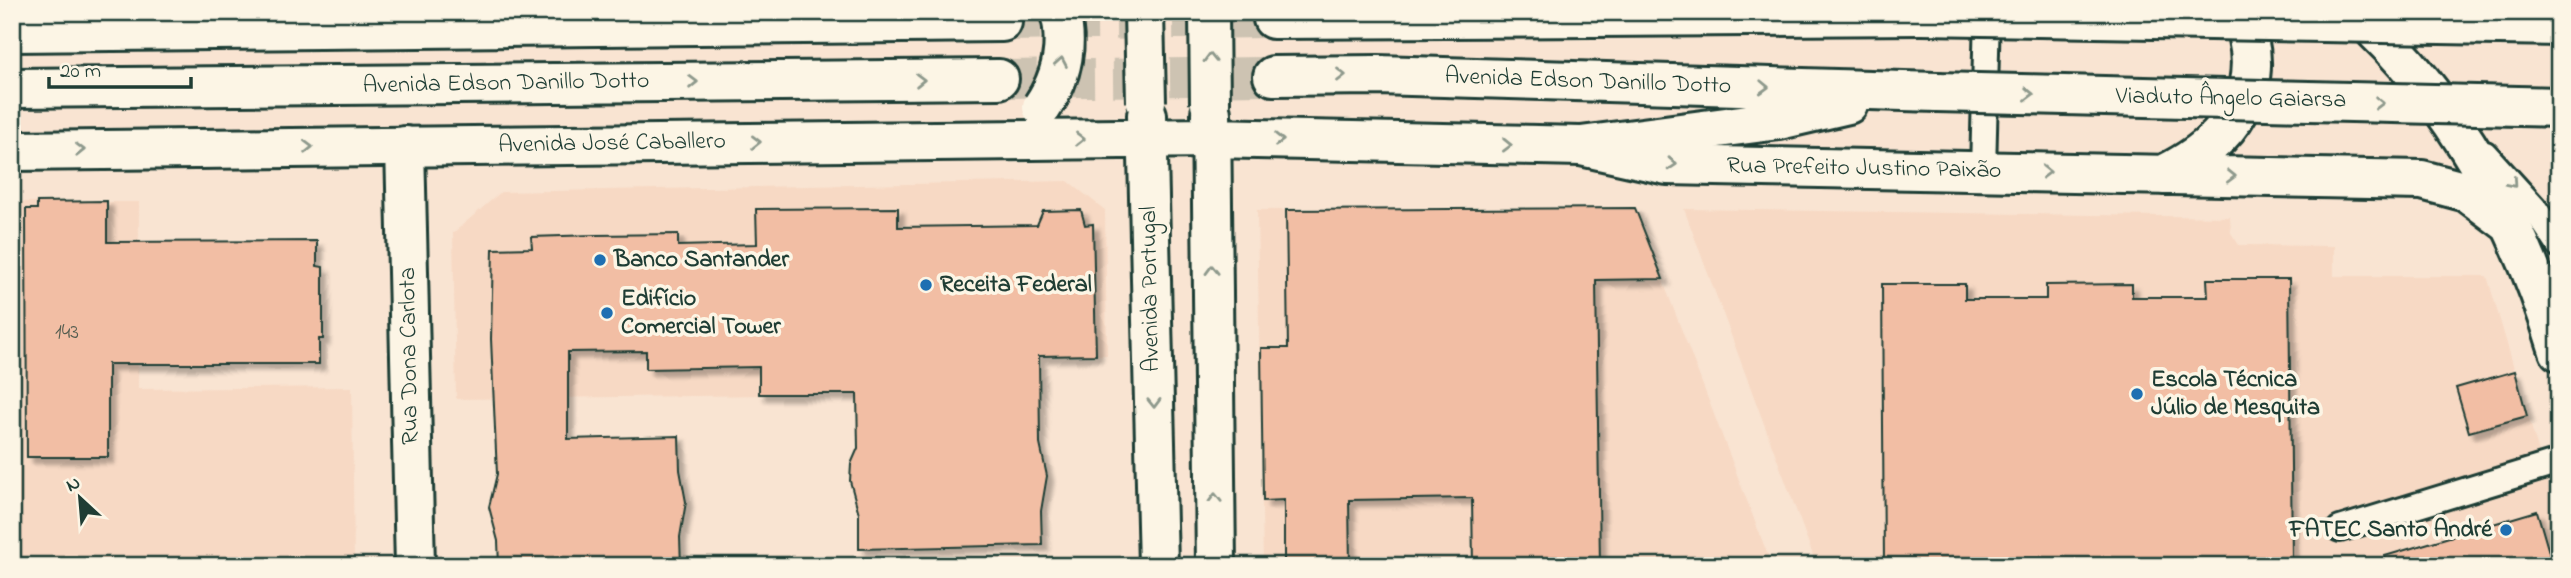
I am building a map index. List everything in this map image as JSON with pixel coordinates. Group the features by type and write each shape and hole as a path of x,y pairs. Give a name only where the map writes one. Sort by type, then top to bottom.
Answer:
{"main road":[{"path":"1012,139 1042,107 1061,70 1064,42 1060,12"},
{"name":"Avenida Portugal","path":"1144,12 1158,566"},
{"path":"1209,12 1216,566"},
{"path":"2163,175 2188,163 2218,140 2240,108 2247,90 2250,51 2239,12"},
{"path":"2355,12 2406,60 2449,115 2533,275 2559,351"},
{"path":"2551,12 2559,24"},
{"path":"1273,19 1835,13 2485,18 2559,24"},
{"path":"12,32 1003,22"},
{"name":"Avenida Edson Danillo Dotto","path":"1273,76 1378,75 1920,92"},
{"name":"Avenida Edson Danillo Dotto","path":"12,88 999,79"},
{"path":"1581,146 1779,120 1920,92"},
{"name":"Viaduto Ângelo Gaiarsa","path":"1920,92 2559,107"},
{"name":"Avenida José Caballero","path":"12,151 1012,139 1147,120 1211,121"},
{"name":"Rua Prefeito Justino Paixão","path":"1211,121 1581,146 1667,165 2437,182 2467,192 2507,222"},
{"name":"Rua Dona Carlota","path":"405,146 415,566"}],"lane":[{"path":"1983,171 1987,12"},
{"path":"2449,115 2510,180 2559,245"},
{"path":"2340,530 2559,462"}],"shaded area":[{"path":"1068,181 1105,210 1107,355 846,359 846,394 456,399 453,233 501,192"},
{"path":"12,202 139,202 138,389 352,387 354,566 12,566"},
{"path":"1635,208 1772,566 1263,566 1257,210"},
{"name":"Escola Técnica Júlio de Mesquita","path":"1684,209 2230,217 2231,233 2239,245 2334,246 2334,276 2487,276 2559,521 2559,566 1817,566"}],"building":[{"path":"107,201 107,242 317,241 317,266 323,267 323,339 319,339 319,364 108,364 108,457 27,457 26,209 37,209 37,202"},
{"path":"898,208 898,227 1037,225 1043,211 1081,210 1085,225 1093,224 1096,355 1039,356 1040,444 1047,476 1041,511 1042,545 859,549 859,514 850,481 851,464 858,448 857,394 759,394 759,367 646,369 646,351 568,352 568,439 679,436 680,470 686,502 680,537 681,566 499,566 498,541 489,507 497,474 491,339 493,249 532,248 531,237 594,235 678,234 678,246 757,244 756,209"},
{"path":"1635,208 1663,279 1596,280 1600,566 1473,566 1472,498 1349,500 1350,566 1284,566 1284,500 1263,501 1261,348 1288,348 1286,210"},
{"path":"2207,279 2289,279 2292,561 2141,562 2141,566 2037,566 2037,563 1884,565 1882,284 1965,284 1965,299 2046,299 2046,285 2132,284 2132,297 2208,297"},
{"path":"2515,371 2527,416 2469,432 2456,388"},
{"name":"FATEC Santo André","path":"2537,511 2553,566 2386,566 2385,556"}],"tunnel":[{"path":"1002,22 1273,19"},
{"path":"999,79 1273,76"}],"place":[{"name":"Banco Santander","path":"600,260"},
{"name":"Receita Federal","path":"926,285"},
{"name":"Edifício Comercial Tower","path":"607,313"},
{"name":"Escola Técnica Júlio de Mesquita","path":"2137,394"},
{"name":"FATEC Santo André","path":"2506,530"}]}
